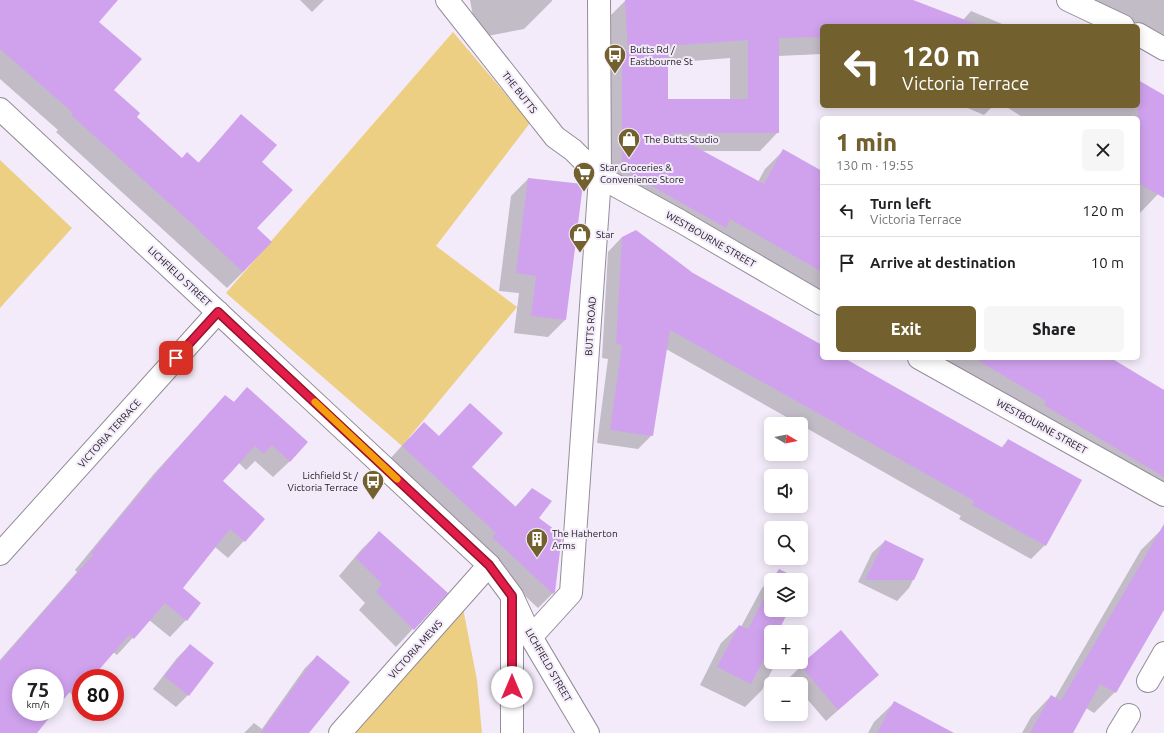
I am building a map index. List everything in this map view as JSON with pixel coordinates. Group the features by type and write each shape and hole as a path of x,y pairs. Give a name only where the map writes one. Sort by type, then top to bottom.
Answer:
{"main road":[{"name":"THE BUTTS","path":"447,0 555,137 573,150 600,177"},
{"name":"BUTTS ROAD","path":"531,637 571,593 600,177 599,0"},
{"path":"1068,0 1119,24"},
{"path":"1140,35 1164,49"},
{"name":"LICHFIELD STREET","path":"0,109 489,565 512,596 531,637 588,733"},
{"name":"WESTBOURNE STREET","path":"600,177 680,221 820,303"},
{"name":"VICTORIA TERRACE","path":"0,554 218,312"},
{"name":"WESTBOURNE STREET","path":"923,360 1164,495"},
{"name":"VICTORIA MEWS","path":"340,733 489,565"},
{"name":"LICHFIELD STREET","path":"512,596 512,733"},
{"path":"1148,681 1164,653"},
{"path":"1118,733 1129,714"}],"shaded area":[{"path":"453,32 530,123 436,246 517,307 402,446 226,293"},
{"path":"0,160 72,228 0,308"},
{"path":"461,598 477,680 482,733 348,733"}],"building":[{"path":"0,0 118,0 99,22 142,59 114,90 140,113 137,117 182,158 187,152 199,163 241,114 277,145 262,162 293,190 257,228 272,242 243,272 200,231 71,115 73,113 0,49"},
{"path":"625,0 913,0 976,24 820,24 820,37 779,38 779,133 670,133 764,184 783,149 820,170 820,271 730,219 726,228 622,169 622,52 628,52","holes":["748,40 748,99 668,99 668,46"]},
{"path":"1140,81 1164,95 1164,198 1140,184 1140,116 1138,116 1138,108 1140,108"},
{"path":"528,178 583,184 566,320 531,316 536,276 516,273"},
{"path":"636,230 693,273 820,344 820,360 848,360 1003,448 1008,439 1082,480 1046,546 972,505 974,501 670,330 653,436 610,430 622,345 616,344 622,237"},
{"path":"977,360 1114,360 1164,390 1164,477 1044,405 1046,401"},
{"path":"247,387 308,442 290,462 272,445 264,454 255,446 223,481 265,519 245,542 230,529 183,588 201,603 187,621 165,603 134,639 129,635 100,669 72,669 72,689 64,699 64,669 12,669 12,721 47,721 37,733 0,733 0,662 93,555 91,553 170,457 225,395 234,402"},
{"path":"470,403 503,433 472,467 516,507 532,488 552,501 539,518 562,535 555,592 553,594 492,537 496,533 402,446 424,422 439,436"},
{"path":"1164,524 1164,610 1116,693 1100,684 1073,733 1030,733 1051,695 1061,701"},
{"path":"379,531 448,593 414,630 376,592 382,584 356,558"},
{"path":"885,540 924,559 914,580 865,580"},
{"path":"779,569 787,573 777,573"},
{"path":"764,598 764,617 786,617 782,625 764,625 764,659 751,684 717,667 739,625 748,629"},
{"path":"841,630 879,675 838,710 803,669 808,669 808,658"},
{"path":"190,644 214,663 189,696 164,676"},
{"path":"317,655 350,682 309,733 261,733"},
{"path":"894,701 954,733 877,733"}],"slow traffic":[{"path":"315,402 397,479"}],"place":[{"name":"Butts Rd / Eastbourne St","path":"615,74"},
{"name":"The Butts Studio","path":"629,158"},
{"name":"Star Groceries & Convenience Store","path":"584,192"},
{"name":"Star","path":"580,254"},
{"name":"Lichfield St / Victoria Terrace","path":"373,500"},
{"name":"The Hatherton Arms","path":"537,558"}],"route":[{"path":"176,358 218,312 489,565 512,596 512,687"}]}
